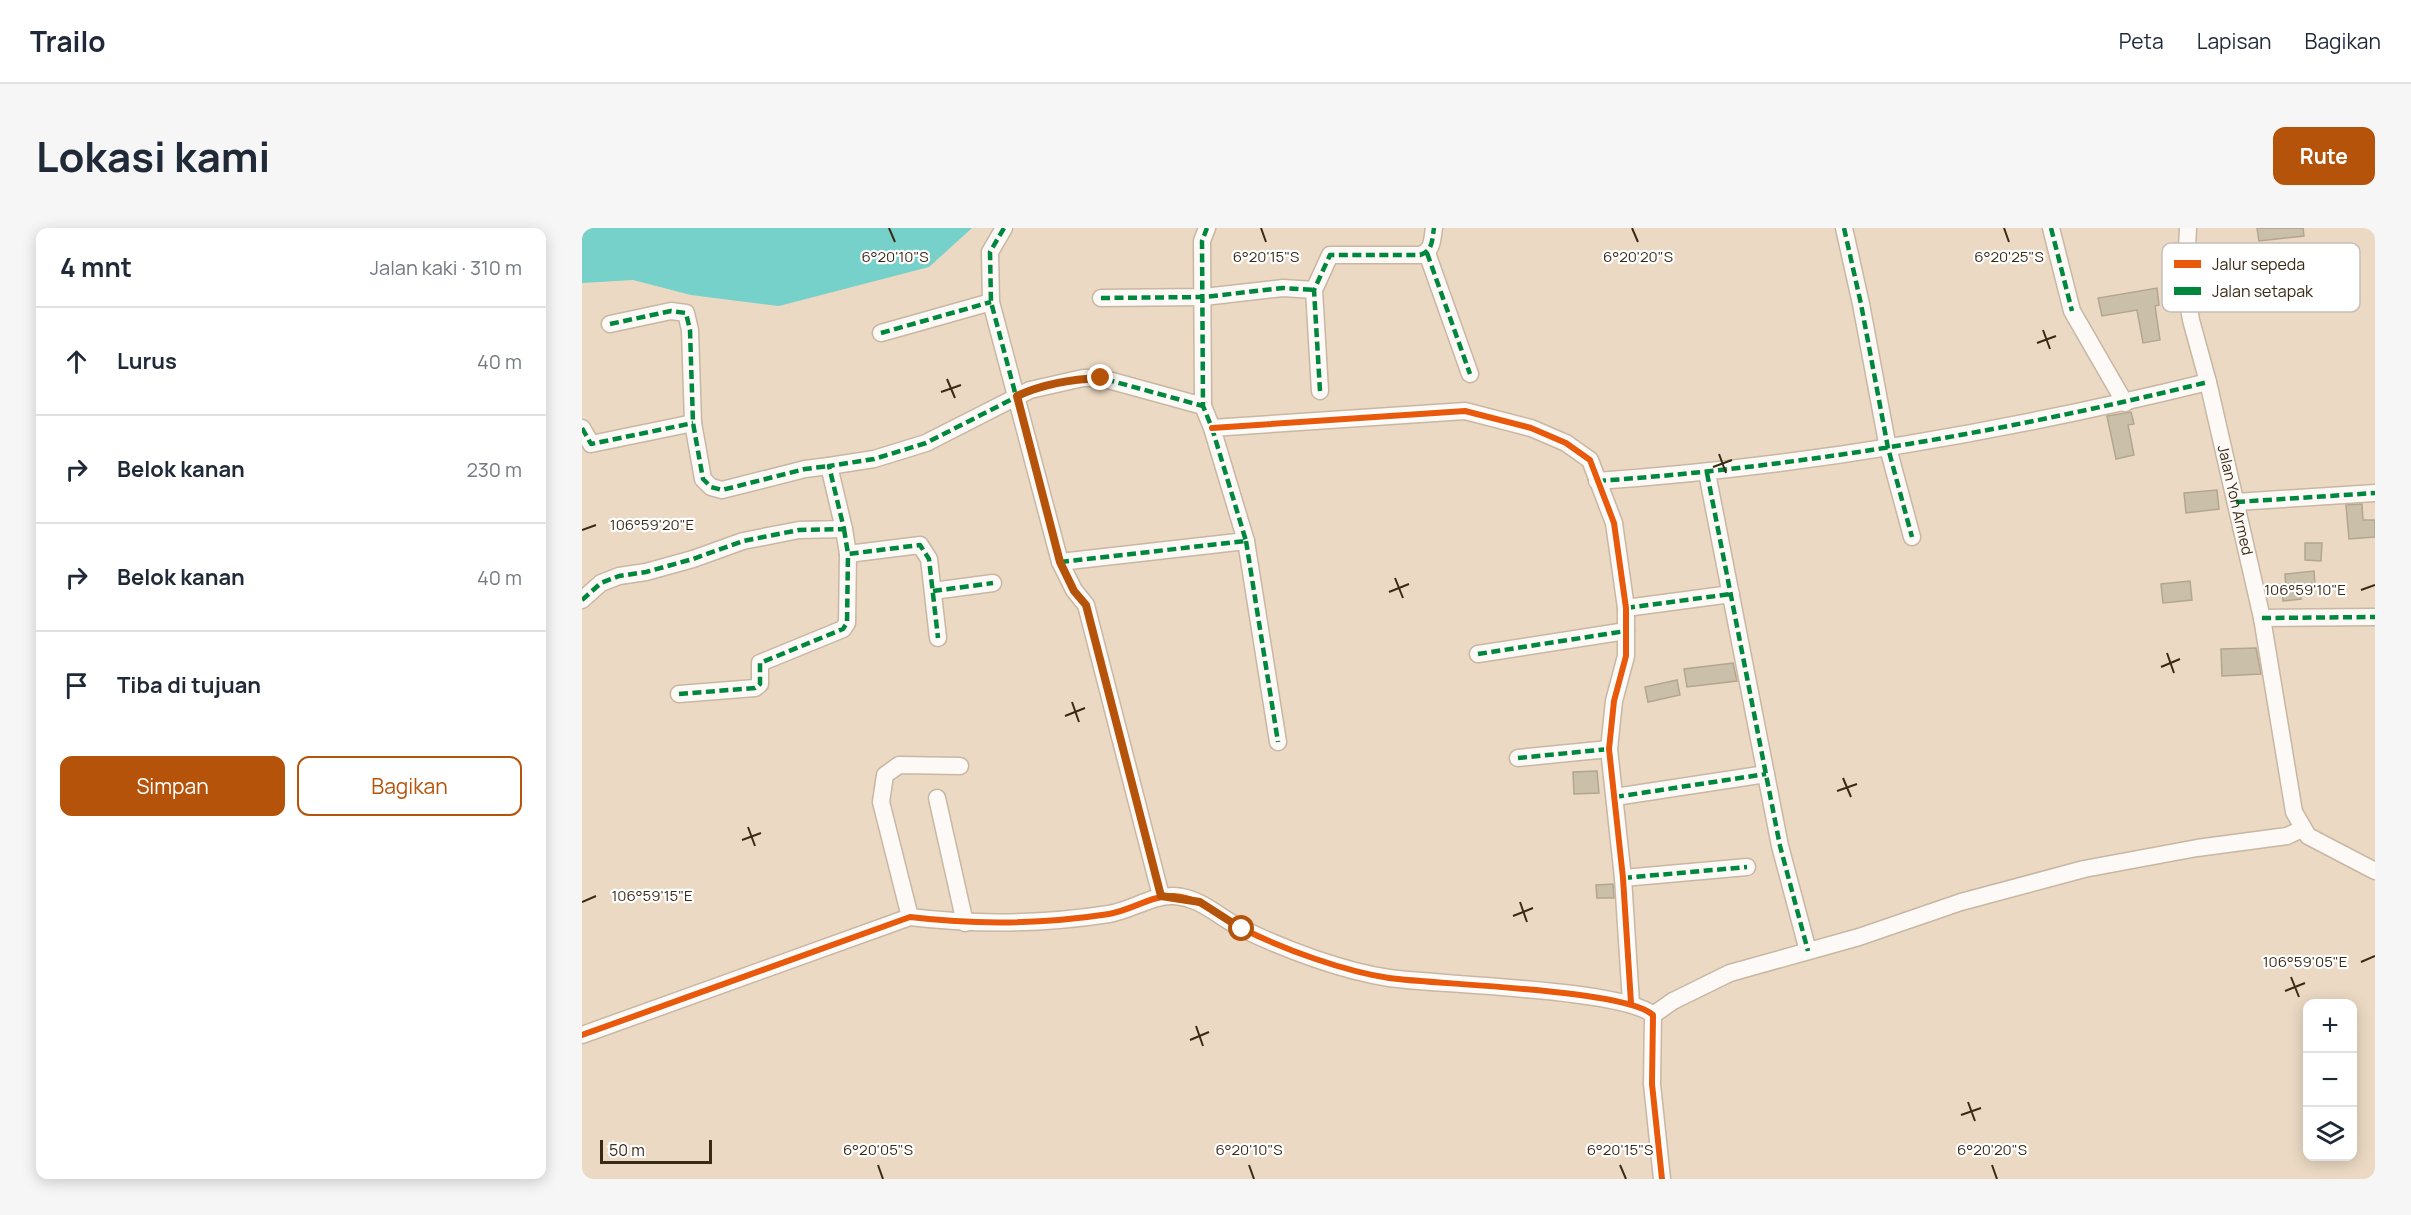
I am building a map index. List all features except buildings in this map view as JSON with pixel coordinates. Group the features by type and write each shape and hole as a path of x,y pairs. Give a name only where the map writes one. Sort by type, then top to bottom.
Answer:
{"street":[{"path":"1004,228 990,252 991,302 1060,562 1074,591 1086,605 1161,896"},
{"path":"1207,228 1202,241 1203,406 1212,428 1246,540 1278,742"},
{"path":"1427,253 1431,247 1434,228"},
{"path":"1844,228 1888,448 1912,537"},
{"path":"2051,228 2072,311 2125,402"},
{"name":"Jalan Yon Armed","path":"2187,243 2188,228"},
{"path":"1320,391 1314,290 1330,255 1427,253"},
{"path":"1427,253 1470,374"},
{"path":"1101,298 1204,297 1283,288 1314,290"},
{"path":"881,333 991,302"},
{"path":"610,324 672,311 686,313 690,330 693,423 703,479 711,487 722,490 805,469 874,459 926,443 1030,390 1083,378 1101,378 1203,406"},
{"name":"Jalan Yon Armed","path":"2190,312 2262,618 2294,812 2302,829"},
{"path":"1598,481 1707,473 1888,448 2125,402 2208,382"},
{"path":"1212,428 1465,411 1531,428 1566,443 1590,460 1614,523 1626,608 1626,656 1614,701 1608,749 1623,878 1630,1003"},
{"path":"582,428 591,444 693,423"},
{"path":"678,694 754,688 760,684 760,663 843,629 847,623 848,554 829,466"},
{"path":"1707,473 1780,846 1808,951"},
{"path":"2236,502 2375,493"},
{"path":"582,600 601,583 619,576 646,572 693,559 743,541 799,530 844,529"},
{"path":"1060,562 1246,540"},
{"path":"848,554 920,545 929,559 938,638"},
{"path":"933,591 993,583"},
{"path":"1626,608 1731,594"},
{"path":"2262,618 2375,617"},
{"path":"1478,654 1626,631"},
{"path":"1518,758 1608,749"},
{"path":"910,917 881,802 885,775 899,765 960,766"},
{"path":"1615,797 1766,774"},
{"path":"937,798 964,923"},
{"path":"1653,1015 1673,1001 1730,973 1860,937 1961,902 2084,870 2197,848 2288,836 2302,829 2308,836 2375,872"},
{"path":"1623,878 1747,867"},
{"path":"582,1035 910,917 964,923 1093,916 1113,913 1161,896 1200,902 1242,929 1328,962 1387,977 1542,991 1630,1003 1646,1009 1653,1015"},
{"path":"1653,1015 1652,1083 1662,1179"}],"water":[{"path":"582,228 972,228 929,267 779,306 691,295 633,280 582,283"}],"marked path":[{"path":"1004,228 990,252 991,302 1060,562 1074,590 1086,605 1161,896"},
{"path":"1060,562 1246,541 1212,428 1203,406 1202,241 1207,228"},
{"path":"1320,391 1314,290 1330,255 1420,255 1430,248 1434,228"},
{"path":"1844,228 1888,448 1912,537"},
{"path":"2051,228 2072,311"},
{"path":"1427,253 1470,374"},
{"path":"1101,298 1204,297 1283,288 1314,290"},
{"path":"881,333 991,302"},
{"path":"610,324 671,311 686,313 690,330 693,423 703,479 711,487 722,490 805,469 829,466"},
{"path":"582,600 601,583 619,576 646,572 693,559 743,541 799,530 844,529 829,466 874,459 926,443 1030,390 1083,378 1101,378 1203,406"},
{"path":"1597,481 1751,467 1905,445 2057,416 2208,382"},
{"path":"582,428 591,444 693,423"},
{"path":"1707,473 1780,846 1808,951"},
{"path":"2236,502 2375,493"},
{"path":"844,529 848,554 920,545 929,559 938,638"},
{"path":"1246,541 1278,742"},
{"path":"679,694 755,688 760,684 760,663 843,629 847,623 848,554"},
{"path":"933,591 993,583"},
{"path":"1626,608 1731,594"},
{"path":"2262,618 2375,617"},
{"path":"1478,654 1626,631"},
{"path":"1518,758 1609,749"},
{"path":"1615,797 1766,774"},
{"path":"1623,878 1747,867"}],"cycle path":[{"path":"1212,428 1465,411 1531,428 1566,443 1590,460 1614,523 1626,608 1626,656 1614,701 1609,749 1623,878 1631,1003"},
{"path":"582,1035 910,917 985,922 1060,920 1109,914 1150,900 1174,896 1194,900 1234,925 1277,945 1371,975 1414,981 1529,989 1607,999 1636,1006 1653,1015 1652,1084 1662,1179"}],"route":[{"path":"1101,378 1083,378 1030,390 1017,396 1060,562 1074,591 1086,605 1161,896 1178,896 1200,902 1242,929"}]}
